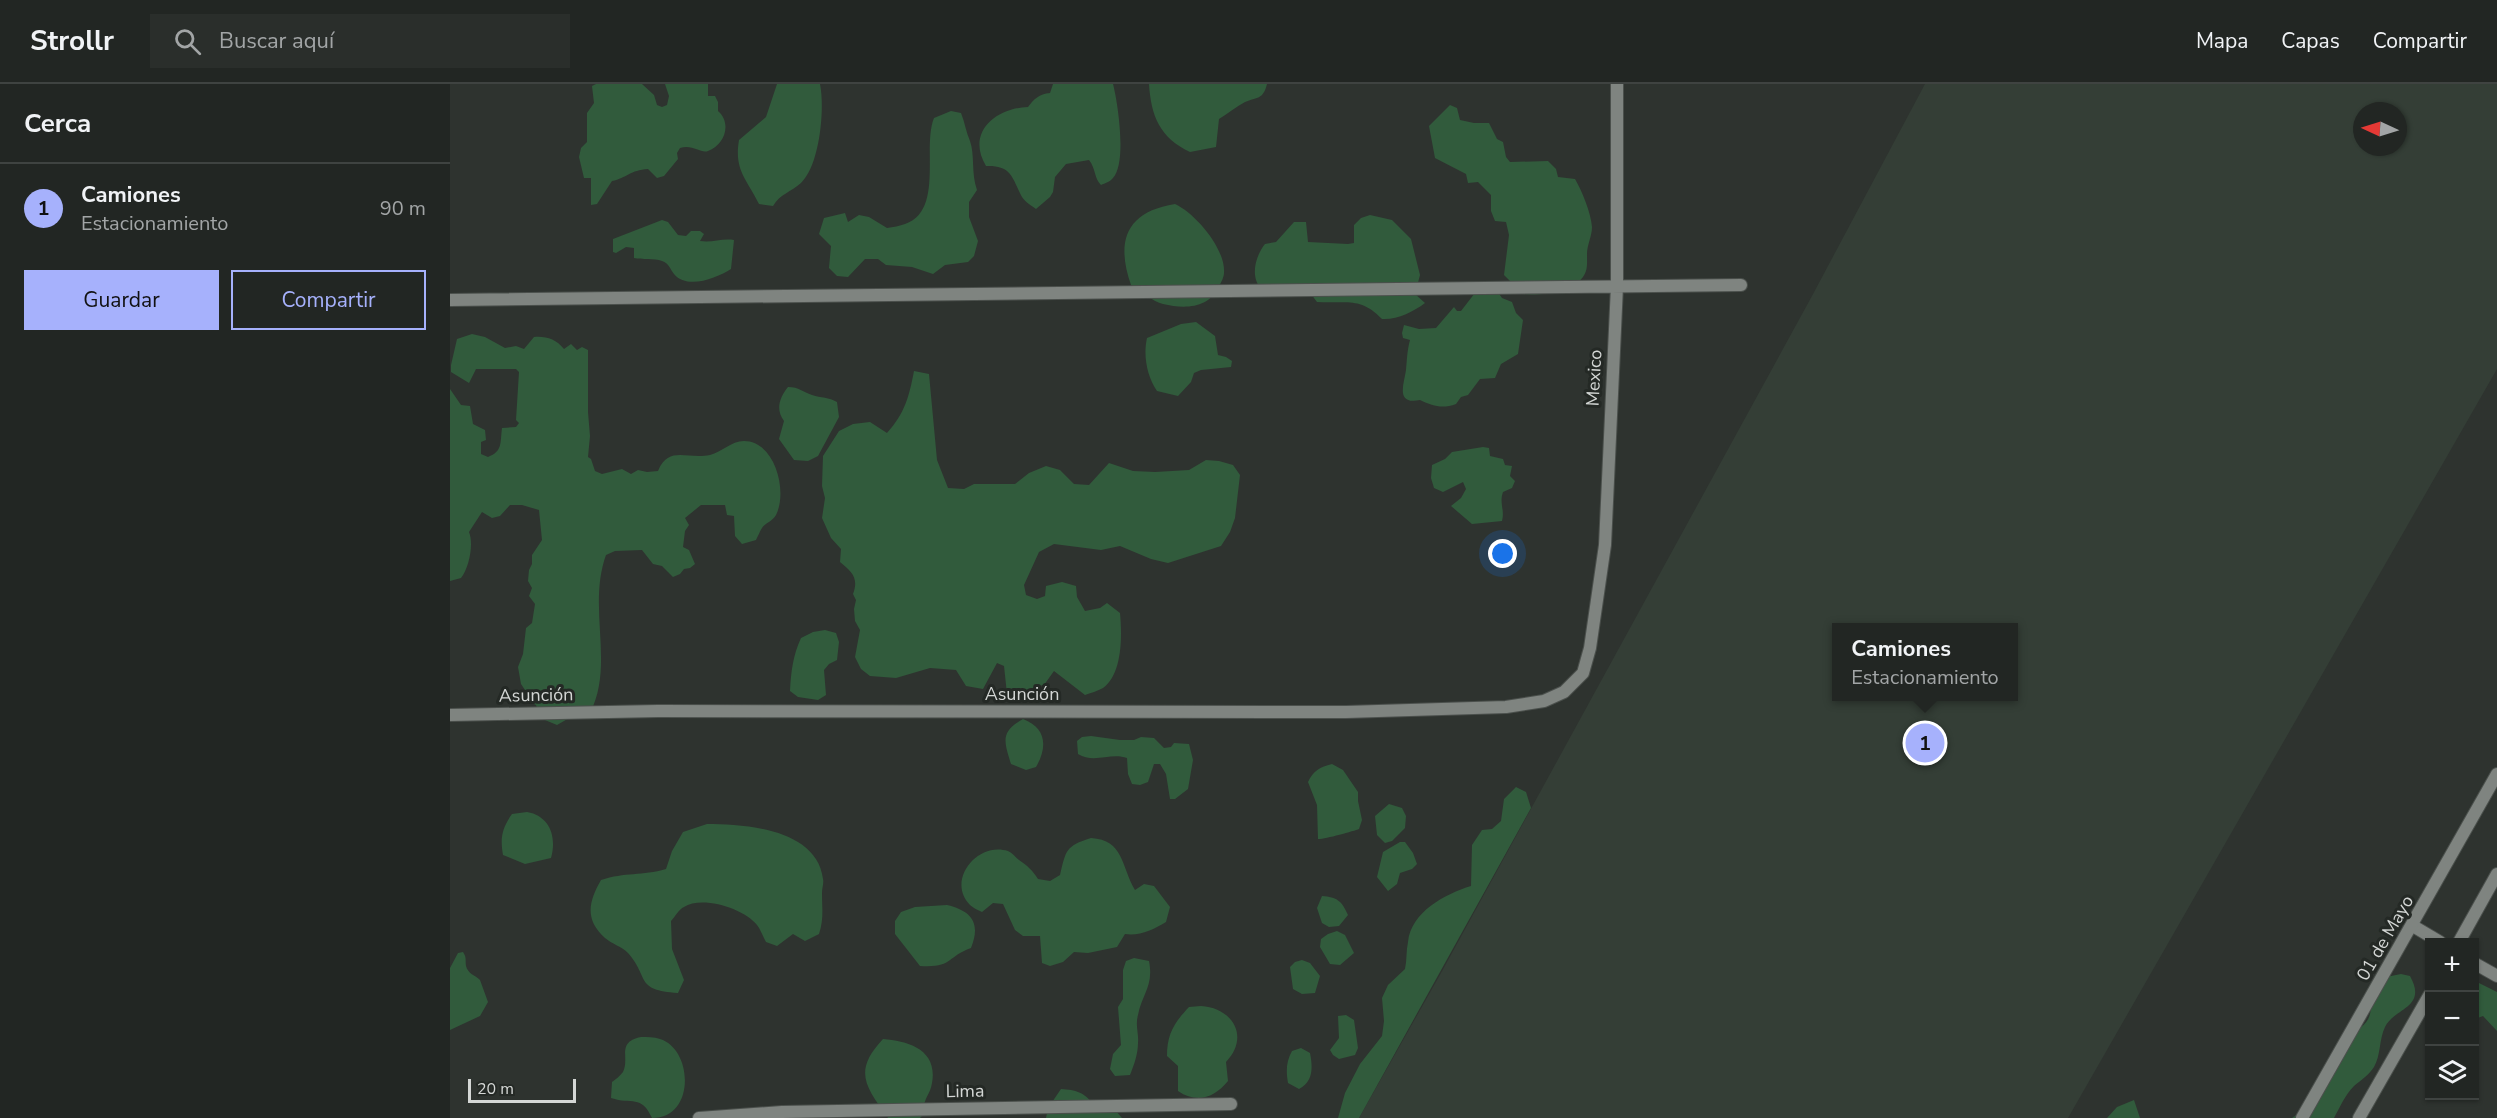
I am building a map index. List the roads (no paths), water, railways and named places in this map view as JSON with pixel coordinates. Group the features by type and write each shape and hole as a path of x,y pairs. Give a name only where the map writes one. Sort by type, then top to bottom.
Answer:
{"street":[{"name":"Mexico","path":"1583,673 1590,648 1605,545 1617,286 1617,84"},
{"path":"450,300 1741,285"},
{"name":"Asunción","path":"450,715 658,711 1346,712 1506,707 1544,701 1564,692 1583,673"},
{"name":"01 de Mayo","path":"2302,1118 2413,926 2497,774"},
{"path":"2460,938 2497,874"},
{"path":"2413,926 2433,938"},
{"path":"2479,965 2497,976"},
{"path":"2359,1118 2425,1003"},
{"name":"Lima","path":"699,1118 782,1112 1232,1104"}],"place":[{"name":"Camiones","path":"1925,743"}]}
